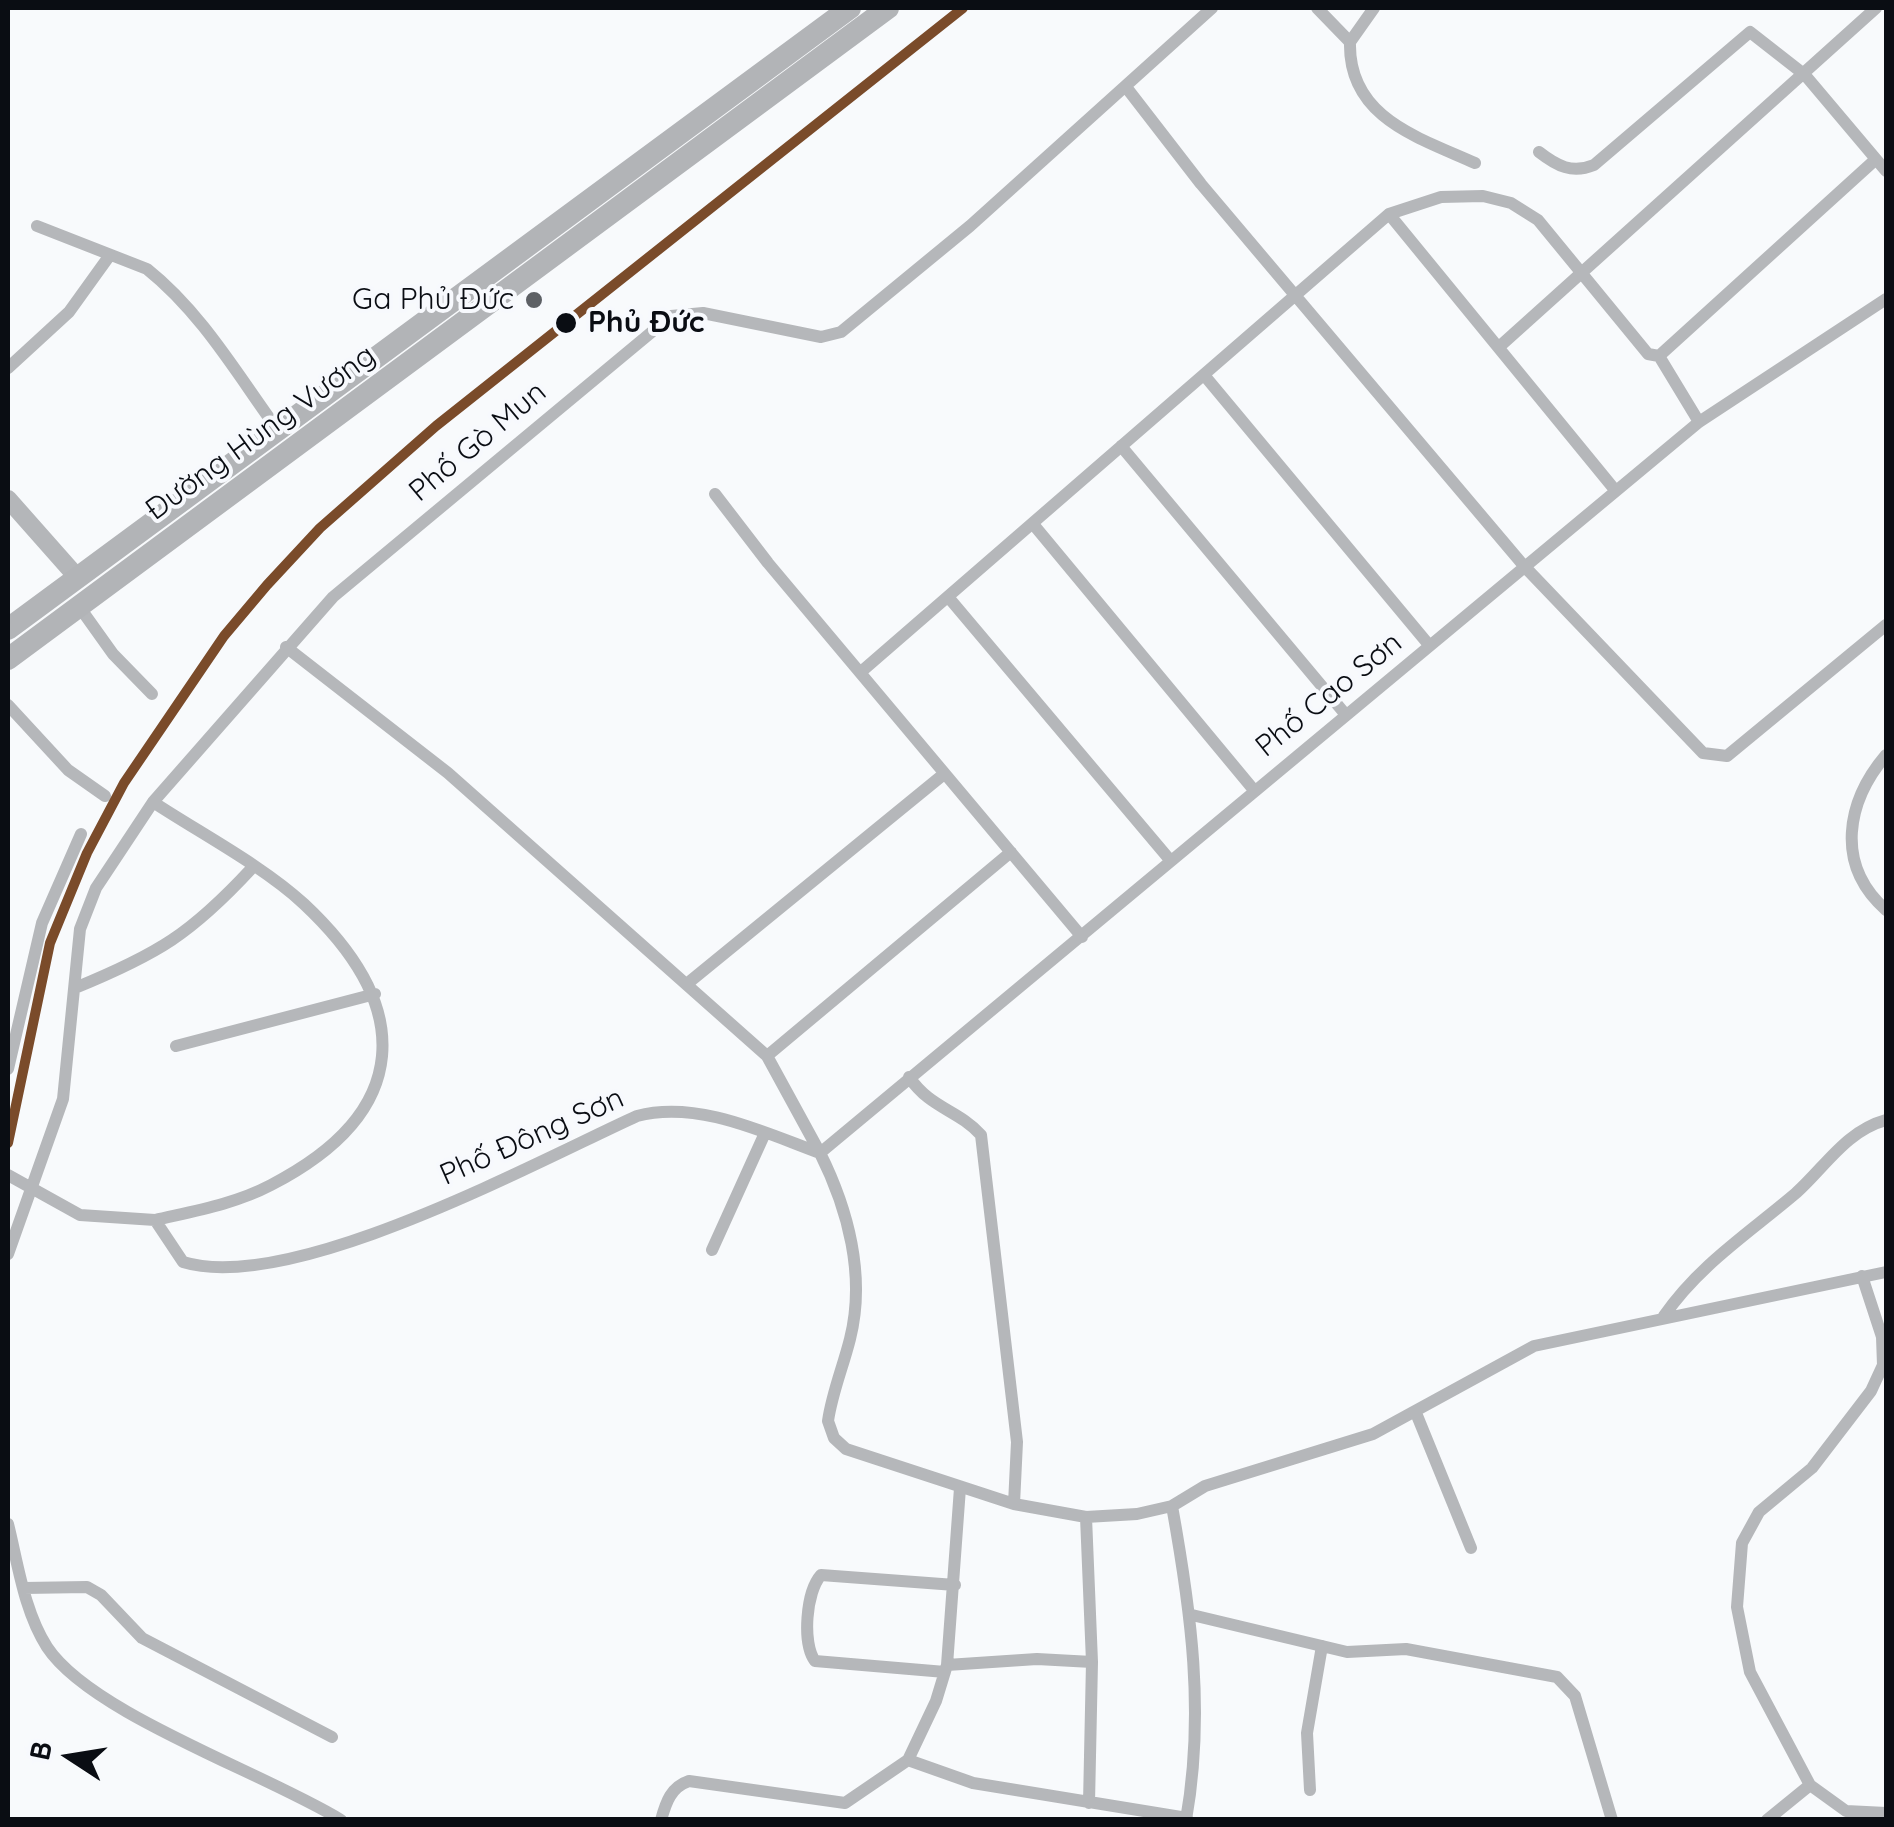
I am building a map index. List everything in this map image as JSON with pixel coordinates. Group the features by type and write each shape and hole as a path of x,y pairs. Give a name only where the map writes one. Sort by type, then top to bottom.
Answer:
{"highway":[{"name":"Đường Hùng Vương","path":"8,629 850,8"},
{"name":"Đường Hùng Vương","path":"8,658 888,8"}],"street":[{"name":"Phố Gò Mun","path":"8,1254 63,1099 80,929 96,888 152,802 333,598 671,316 702,313 822,337 841,332 970,226 1212,8"},
{"path":"1317,8 1350,42 1357,87 1388,123 1475,163"},
{"path":"1350,42 1374,8"},
{"path":"1499,347 1876,8"},
{"path":"1539,152 1556,165 1580,170 1594,165 1750,32 1804,75 1886,172"},
{"path":"1126,86 1524,566 1703,753 1715,758 1727,756 1886,624"},
{"path":"1660,356 1875,160"},
{"path":"862,671 1390,214 1441,197 1482,196 1511,203 1538,220 1648,354 1660,356 1700,422"},
{"path":"1390,214 1615,490"},
{"path":"36,226 147,269 174,292 277,429"},
{"path":"8,368 69,312 110,256"},
{"name":"Phố Cao Sơn","path":"820,1153 1615,490 1700,422 1886,299"},
{"path":"1204,375 1428,645"},
{"path":"1121,446 1346,715"},
{"path":"716,494 768,563 1082,936"},
{"path":"8,500 77,577"},
{"path":"1032,524 1253,789"},
{"path":"949,598 1170,860"},
{"path":"78,606 112,654 152,694"},
{"path":"286,647 448,774 767,1056 836,1186 856,1275 851,1336 830,1404 834,1438 846,1448 1014,1504 1086,1517 1123,1517 1172,1506 1206,1486 1332,1450 1416,1413 1534,1346 1886,1272"},
{"path":"8,705 68,770 105,796"},
{"path":"1886,755 1863,782 1852,817 1851,849 1886,910"},
{"path":"688,983 944,774"},
{"path":"8,1174 80,1215 155,1220 223,1204 272,1185 339,1137 375,1091 386,1044 375,994 339,940 300,900 152,802"},
{"path":"8,1069 42,922 81,834"},
{"path":"767,1056 1011,852"},
{"path":"75,988 128,966 186,934 252,868"},
{"path":"176,1046 375,994"},
{"path":"909,1077 934,1106 966,1119 981,1134 1017,1442 1014,1504"},
{"name":"Phố Đông Sơn","path":"155,1220 184,1262 202,1268 235,1268 334,1246 446,1204 647,1113 688,1112 820,1153"},
{"path":"1664,1316 1700,1271 1806,1184 1848,1141 1886,1120"},
{"path":"712,1250 765,1133"},
{"path":"1862,1276 1882,1337 1883,1365 1871,1391 1812,1468 1759,1512 1742,1544 1736,1582 1740,1634 1750,1672 1810,1785 1846,1810 1886,1813"},
{"path":"1416,1413 1471,1548"},
{"path":"661,1820 668,1797 677,1785 689,1781 845,1803 908,1760 946,1669 960,1488"},
{"path":"908,1760 973,1783 1186,1819 1196,1736 1192,1614 1172,1506"},
{"path":"1086,1517 1092,1662 1088,1802"},
{"path":"8,1524 24,1588 45,1644 90,1688 127,1711 341,1820"},
{"path":"955,1584 821,1575 811,1603 808,1652 815,1661 946,1669 1037,1659 1092,1662"},
{"path":"24,1588 88,1587 101,1595 142,1638 332,1737"},
{"path":"1192,1614 1322,1646 1363,1653 1406,1650 1557,1677 1574,1696 1612,1820"},
{"path":"1310,1790 1307,1732 1322,1646"},
{"path":"1767,1820 1810,1785"}],"transit line":[{"path":"8,1143 50,943 87,853 124,783 224,636 320,528 436,426 963,8"}],"place":[{"name":"Ga Phủ Đức","path":"534,300"},
{"name":"Phủ Đức","path":"566,323"}]}
